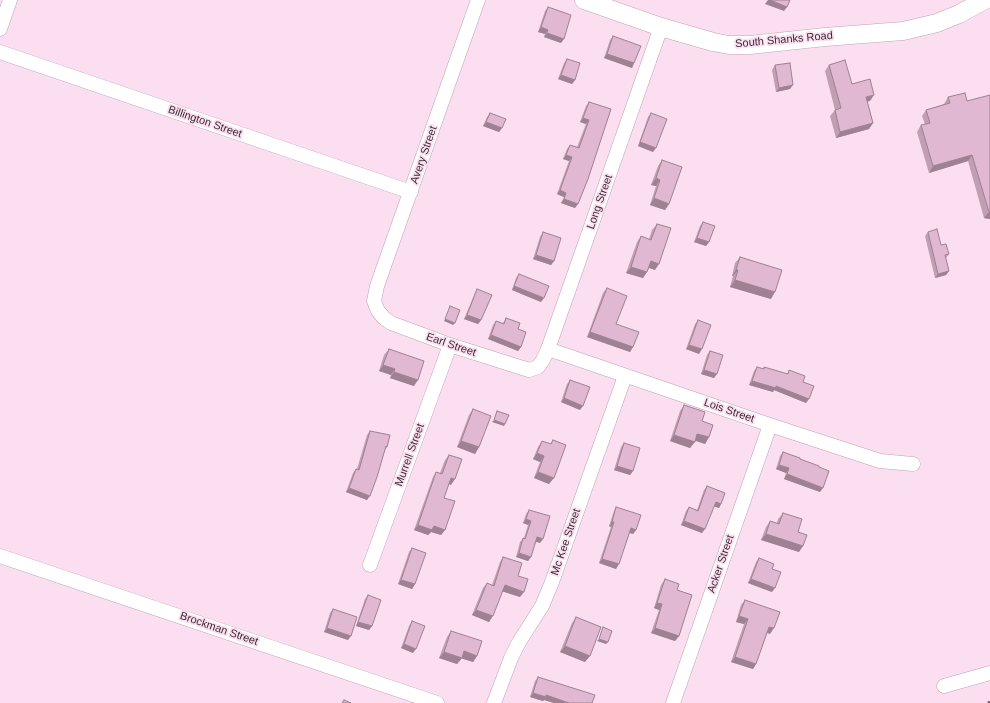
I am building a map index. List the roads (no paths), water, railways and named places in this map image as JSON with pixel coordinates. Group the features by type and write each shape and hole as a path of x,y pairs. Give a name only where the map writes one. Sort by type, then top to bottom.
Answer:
{"street":[{"path":"0,29 10,0"},
{"name":"Avery Street","path":"378,311 374,301 377,286 478,0"},
{"name":"South Shanks Road","path":"584,0 661,27 729,45 770,43 903,31 937,23 959,14 984,0"},
{"name":"Long Street","path":"529,370 538,367 548,349 661,27"},
{"name":"Billington Street","path":"0,52 410,192"},
{"name":"Earl Street","path":"378,311 384,318 392,323 450,345 529,370"},
{"name":"Murrell Street","path":"370,565 450,345"},
{"name":"Lois Street","path":"548,349 624,376 880,461 913,464"},
{"name":"Mc Kee Street","path":"494,703 511,658 519,642 542,606 552,582 624,376"},
{"name":"Acker Street","path":"673,703 770,425"},
{"name":"Brockman Street","path":"0,556 437,703"},
{"path":"944,686 990,673"}]}
